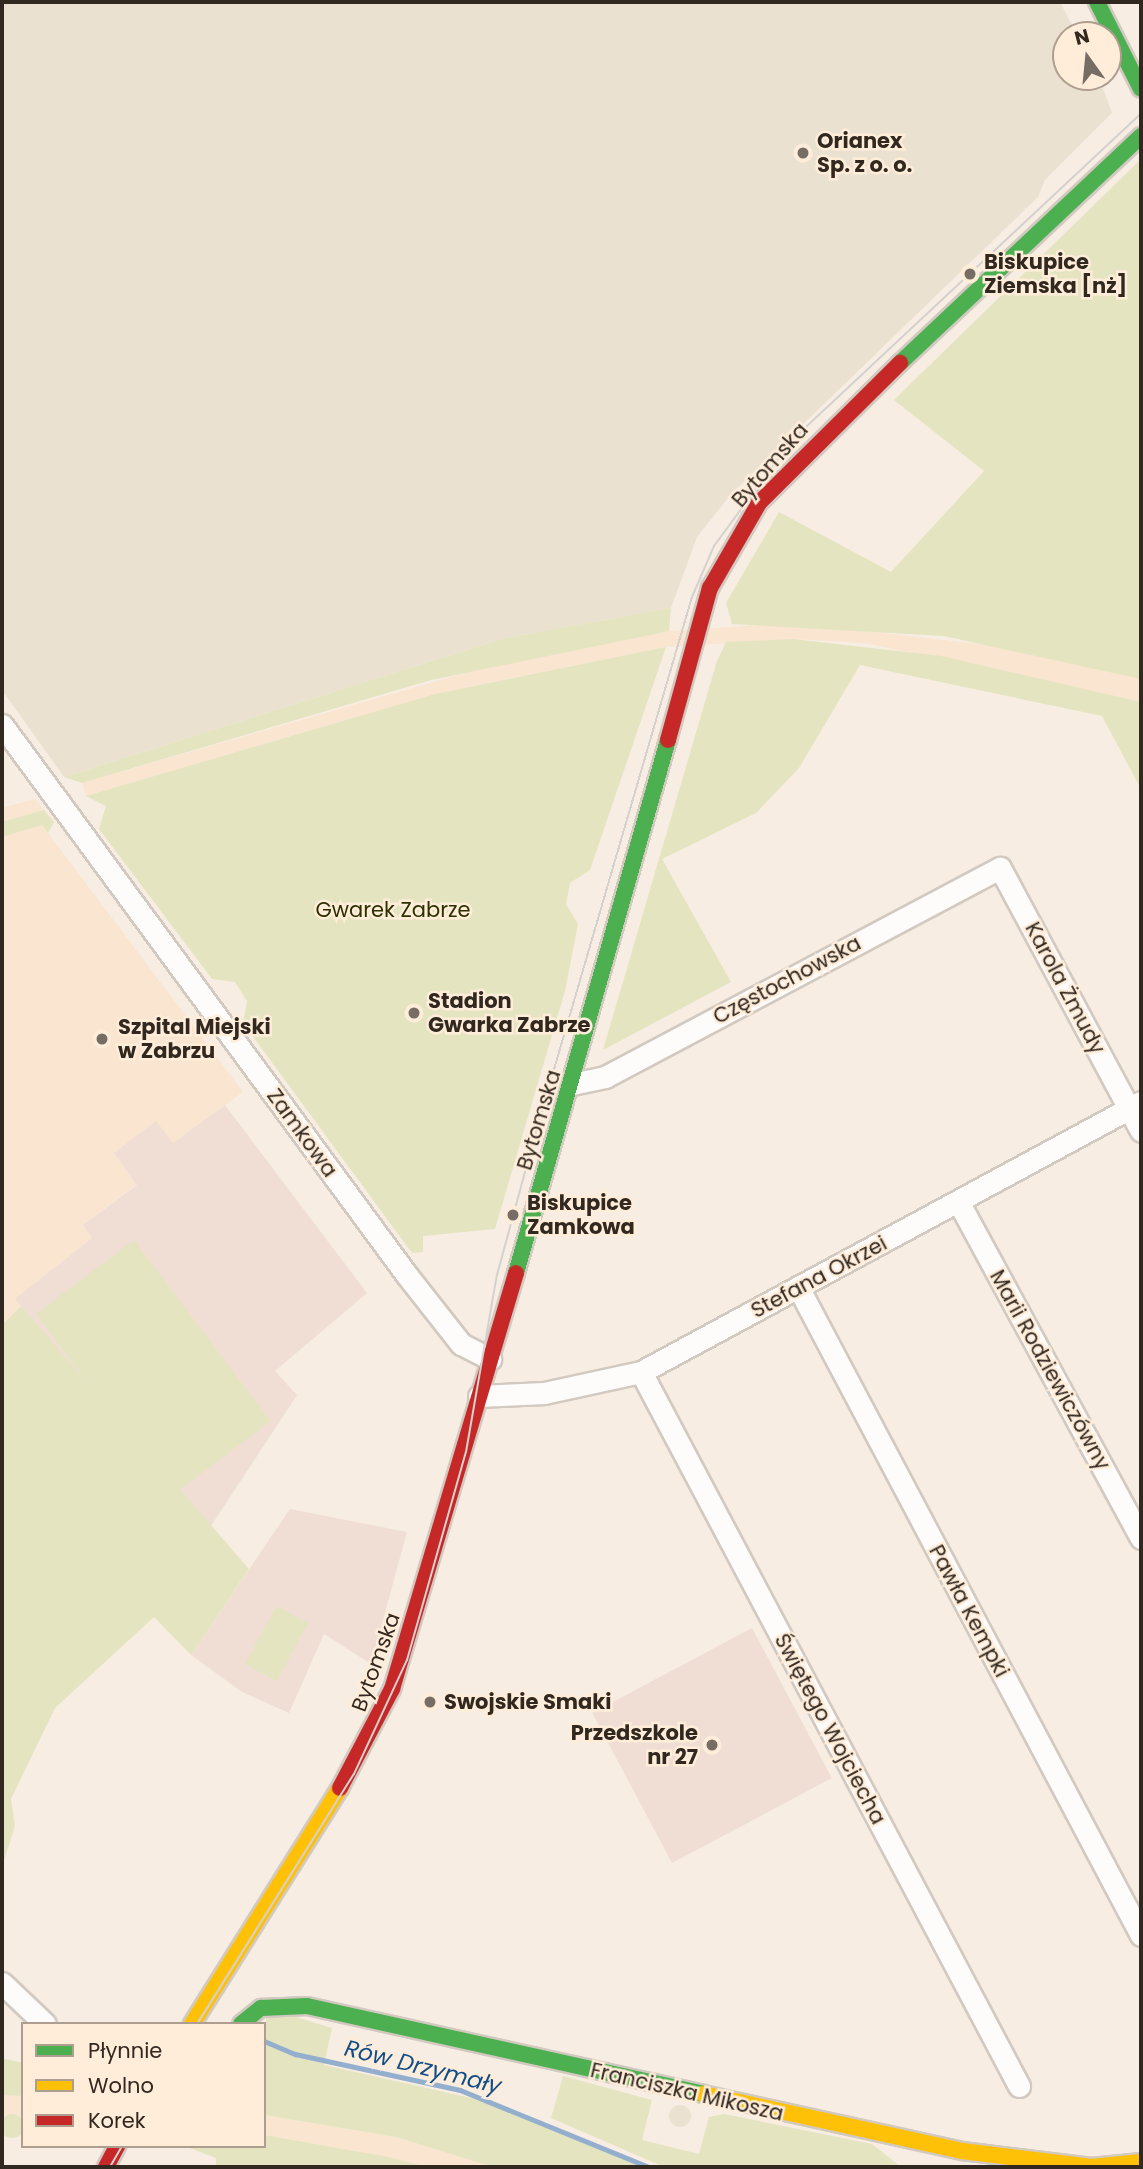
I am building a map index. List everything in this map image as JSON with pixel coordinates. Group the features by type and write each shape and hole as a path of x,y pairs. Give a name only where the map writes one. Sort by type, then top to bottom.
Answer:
{"street":[{"path":"1097,2 1141,89"},
{"name":"Bytomska","path":"193,2022 380,1718 572,1084 702,617 735,541 798,459 1141,136"},
{"name":"Zamkowa","path":"2,725 413,1284 461,1344 490,1359"},
{"name":"Częstochowska","path":"572,1084 605,1077 1000,868"},
{"name":"Karola Żmudy","path":"1000,868 1135,1105 1141,1131"},
{"name":"Stefana Okrzei","path":"479,1396 544,1393 641,1372 959,1203 1135,1105"},
{"name":"Marii Rodziewiczówny","path":"959,1203 1141,1538"},
{"name":"Pawła Kempki","path":"798,1287 1141,1935"},
{"name":"Świętego Wojciecha","path":"641,1372 1019,2086"},
{"path":"2,1983 43,2022"},
{"name":"Franciszka Mikosza","path":"244,2022 261,2008 307,2006 962,2151 1092,2167 1141,2162"},
{"path":"106,2167 116,2148"}],"shaded area":[{"path":"2,2 1060,2 1070,21 1052,21 1052,91 1104,91 1112,113 1045,180 1038,197 732,493 697,537 671,608 505,638 64,777 2,690"},
{"path":"791,623 1016,648 1141,679 1141,702 865,643 793,639 666,647 435,694 86,796 82,783 517,658 669,631"},
{"path":"35,799 44,810 2,822 2,808"},
{"name":"Szpital Miejski w Zabrzu","path":"42,825 243,1092 173,1143 114,1153 137,1184 83,1225 92,1238 16,1299 21,1306 2,1324 2,837"},
{"path":"225,1105 367,1293 275,1371 297,1395 209,1529 15,1299 92,1238 83,1225 137,1185 114,1153 156,1121 173,1143"},
{"path":"290,1509 407,1532 371,1664 324,1634 289,1713 242,1692 191,1655"},
{"name":"Przedszkole nr 27","path":"752,1628 832,1778 672,1863 592,1713"},
{"path":"2,2095 21,2096 21,2116 2,2115"},
{"path":"676,2105 684,2105 691,2112 691,2120 684,2127 676,2127 669,2120 669,2112"},
{"path":"266,2115 396,2137 493,2167 427,2167 266,2135"}],"green space":[{"path":"1141,159 1141,679 944,636 732,624 726,603 779,512 891,572 984,471 894,400"},
{"path":"671,608 669,631 431,680 82,783 64,777 505,638"},
{"path":"793,639 941,656 1141,702 1141,789 1102,716 860,665 799,768 756,813 662,859 731,982 603,1050 717,661 726,642"},
{"name":"Gwarek Zabrze","path":"666,647 590,870 570,883 566,904 578,924 565,991 495,1229 423,1236 423,1252 412,1253 243,1023 247,1001 235,982 212,979 99,829 106,806 86,796 435,694"},
{"path":"44,810 54,822 48,833 42,825 2,837 2,822"},
{"path":"134,1240 271,1421 172,1495 36,1314"},
{"path":"21,1306 249,1569 191,1655 154,1617 55,1708 11,1799 15,1826 2,1867 2,1325"},
{"path":"276,1606 308,1623 277,1681 245,1664"},
{"path":"296,2017 332,2028 324,2065 498,2104 644,2167 493,2167 396,2137 266,2115 266,2018"},
{"path":"2,2058 21,2063 21,2096 2,2095"},
{"path":"563,2076 652,2100 642,2140 699,2154 709,2117 724,2114 872,2144 901,2167 664,2167 551,2118"},
{"path":"3,2117 21,2117 21,2135 12,2138 3,2135 0,2126"},
{"path":"266,2135 388,2157 427,2167 216,2167 216,2158 190,2148 266,2148"}],"waterway":[{"name":"Rów Drzymały","path":"266,2042 295,2054 460,2090 649,2167"}],"tram line":[{"path":"198,2022 354,1774 407,1660 466,1452 497,1275 536,1131 692,597 714,546 792,440 1141,113"},
{"path":"110,2167 121,2148"}],"traffic: fast":[{"path":"1097,2 1141,89"},
{"path":"900,363 1141,136"},
{"path":"516,1273 668,740"},
{"path":"244,2022 261,2008 307,2006 703,2094"}],"traffic: slow":[{"path":"193,2022 340,1788"},
{"path":"703,2094 962,2151 1092,2167 1141,2162"}],"traffic: jam":[{"path":"668,740 710,588 759,503 900,363"},
{"path":"340,1788 392,1689 516,1273"},
{"path":"106,2167 116,2148"}],"place":[{"name":"Orianex Sp. z o. o.","path":"803,153"},
{"name":"Biskupice Ziemska [nż]","path":"970,274"},
{"name":"Stadion Gwarka Zabrze","path":"414,1013"},
{"name":"Szpital Miejski w Zabrzu","path":"102,1039"},
{"name":"Biskupice Zamkowa","path":"513,1215"},
{"name":"Swojskie Smaki","path":"430,1702"},
{"name":"Przedszkole nr 27","path":"712,1745"}]}
